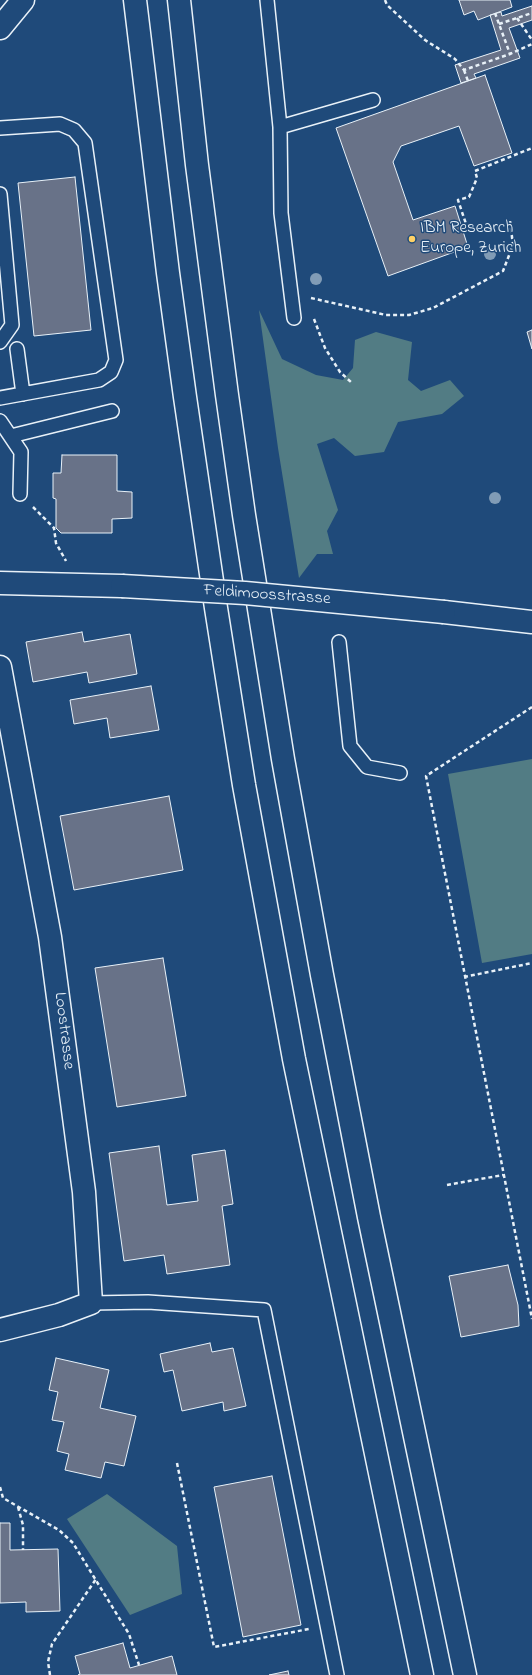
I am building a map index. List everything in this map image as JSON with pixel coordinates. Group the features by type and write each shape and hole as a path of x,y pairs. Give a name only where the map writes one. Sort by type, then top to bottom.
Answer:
{"main road":[{"path":"0,28 23,0"},
{"path":"135,0 164,243 185,397 244,785 294,1059 422,1675"},
{"path":"179,0 197,165 226,388 283,759 322,975 368,1210 465,1675"},
{"name":"Feldimoosstrasse","path":"0,583 122,586 260,594 532,622"},
{"name":"Loostrasse","path":"0,667 50,937 84,1192 91,1303"},
{"path":"0,1330 59,1315 91,1303"}],"lane":[{"path":"267,0 280,127 281,212 294,318"},
{"path":"280,127 373,100"},
{"path":"0,128 60,124 74,130 86,143 116,360 111,372 99,380 0,398"},
{"path":"0,194 12,325 0,342"},
{"path":"17,349 23,394"},
{"path":"11,436 112,411"},
{"path":"0,421 21,452 20,494"},
{"path":"339,642 350,746 367,768 400,773"},
{"path":"91,1303 148,1302 264,1310 337,1675"}],"path":[{"path":"385,0 387,5 425,40 455,59 464,70 468,80"},
{"path":"495,13 510,54"},
{"path":"499,24 532,13"},
{"path":"517,18 532,40"},
{"path":"464,70 510,54 532,44"},
{"path":"461,226 466,224 458,200 469,197 477,178 475,171 494,161 532,148"},
{"path":"291,293 386,315 410,315 433,308 503,271 513,245 510,221"},
{"path":"291,293 314,318 326,348 340,372 352,383"},
{"path":"20,494 54,528 56,543 66,561 66,567"},
{"path":"532,707 426,776 464,977 532,1319"},
{"path":"464,977 532,963"},
{"path":"447,1185 503,1175"},
{"path":"177,1463 214,1647 327,1626"},
{"path":"0,1487 3,1498 60,1530 73,1543 129,1634 139,1665"},
{"path":"18,1507 23,1525 23,1550"},
{"path":"50,1675 48,1662 52,1644 96,1579"}],"green space":[{"path":"259,310 282,359 316,375 343,380 353,368 355,340 376,332 412,342 408,380 421,391 450,380 464,396 442,414 398,422 384,452 355,456 334,438 317,444 338,510 327,531 333,554 317,554 299,578 278,448"},
{"path":"532,759 532,954 482,963 448,774"},
{"path":"107,1494 177,1546 182,1594 130,1615 67,1519"}],"building":[{"path":"459,0 510,0 512,7 478,20 474,11 464,15"},
{"path":"532,6 532,20 509,28 520,58 474,74 476,78 461,83 455,65 501,50 490,15 501,12 502,16"},
{"path":"485,75 512,153 474,166 459,126 401,146 393,162 413,220 455,206 468,247 388,276 336,128"},
{"path":"75,177 91,330 34,336 18,183"},
{"path":"532,330 532,349 527,332"},
{"path":"62,455 117,455 117,491 132,492 132,518 112,519 112,533 61,533 56,528 56,499 53,498 53,473 61,473"},
{"path":"82,632 84,642 130,634 137,674 89,683 87,672 33,682 26,642"},
{"path":"151,686 159,730 110,738 107,718 74,724 70,700"},
{"path":"169,796 183,870 74,890 60,816"},
{"path":"163,958 186,1096 117,1107 95,968"},
{"path":"159,1146 167,1205 198,1201 192,1155 225,1150 233,1204 222,1206 230,1265 167,1274 164,1255 124,1261 109,1153"},
{"path":"508,1265 518,1305 519,1326 461,1337 449,1276"},
{"path":"210,1343 212,1352 233,1348 246,1406 224,1411 223,1402 182,1411 173,1370 164,1372 160,1354"},
{"path":"56,1358 109,1370 100,1408 136,1416 124,1466 105,1462 101,1478 65,1470 69,1454 57,1451 64,1422 52,1420 58,1392 49,1390"},
{"path":"272,1476 301,1625 243,1637 214,1487"},
{"path":"0,1523 10,1523 10,1550 58,1549 60,1611 26,1612 26,1602 0,1603"},
{"path":"123,1643 130,1668 172,1656 177,1675 78,1675 80,1674 75,1656"},
{"path":"288,1671 289,1675 269,1675"}],"place":[{"name":"IBM Research Europe, Zurich","path":"412,239"}]}
